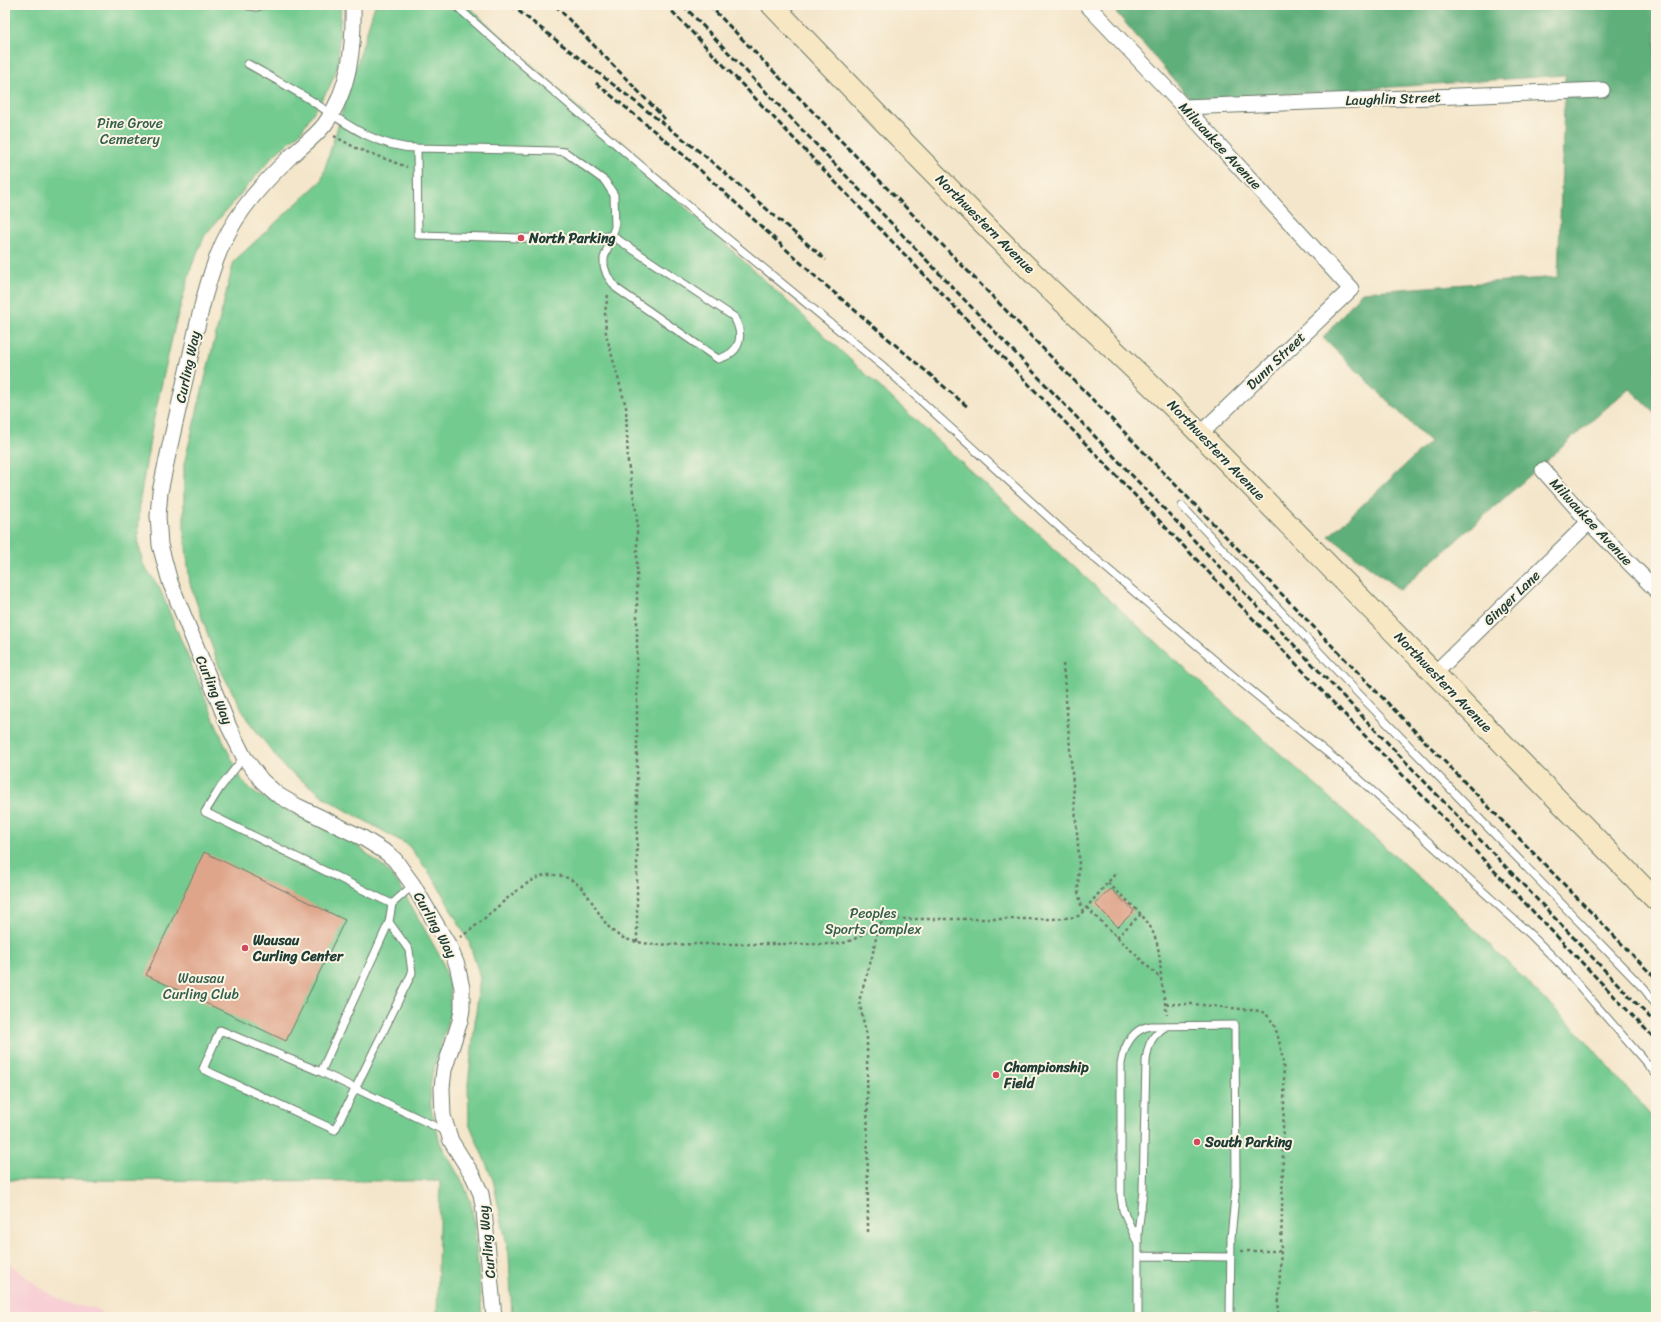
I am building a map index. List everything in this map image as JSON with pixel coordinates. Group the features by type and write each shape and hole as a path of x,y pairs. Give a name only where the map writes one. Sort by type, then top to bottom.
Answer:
{"street":[{"name":"Curling Way","path":"353,5 353,48 350,64 340,95 330,115 314,136 259,189 236,219 224,242 213,269 200,312 160,492 158,516 159,535 161,552 168,575 229,726 244,757 262,780 278,795 297,806 352,832 377,846 395,860 413,885 448,944 460,972 463,999 460,1021 446,1062 443,1078 442,1107 447,1132 451,1141 473,1176 481,1194 494,1317"},
{"name":"Northwestern Avenue","path":"772,5 1024,264 1157,390 1656,900"},
{"name":"Milwaukee Avenue","path":"1087,5 1351,289"},
{"name":"Laughlin Street","path":"1184,108 1602,90"},
{"name":"Dunn Street","path":"1200,434 1351,289"},
{"name":"Milwaukee Avenue","path":"1543,470 1589,522 1656,590"},
{"name":"Ginger Lane","path":"1435,673 1589,522"}],"lane":[{"path":"248,6 257,7 264,5"},
{"path":"456,5 518,61 706,222 884,367 1070,537 1226,670 1357,777 1531,935 1561,965 1656,1074"},
{"path":"248,64 313,102 330,115 377,141 417,148 565,152 605,181 614,195 615,227 611,235 604,258 604,266 607,276 616,288 718,359 725,357 737,349 740,337 740,327 734,317 611,235"},
{"path":"417,148 418,235 594,240 611,235"},
{"path":"1182,506 1356,691 1645,990 1656,1005"},
{"path":"244,757 220,788 205,812 392,904"},
{"path":"321,1072 389,922 392,904 413,885"},
{"path":"389,922 409,950 412,973 356,1088 335,1130 203,1069 220,1030 321,1072 356,1088 447,1132"},
{"path":"1138,1244 1128,1222 1122,1202 1122,1059 1126,1045 1136,1032 1145,1027 1168,1024 1235,1025 1236,1186 1231,1254 1230,1317"},
{"path":"1138,1317 1138,1244 1143,1191 1146,1061 1148,1048 1154,1035 1158,1030 1168,1024"},
{"path":"1138,1256 1231,1254"}],"path":[{"path":"332,135 356,148 406,167"},
{"path":"610,281 605,312 606,334 626,407 628,463 637,516 637,942"},
{"path":"1063,664 1079,857 1079,897 1082,913"},
{"path":"448,944 482,922 531,880 549,875 563,877 577,883 584,890 616,934 637,942 671,944 838,944 858,939 879,924 890,919 1053,919 1076,917 1087,908 1117,872"},
{"path":"1108,883 1149,924 1156,937 1160,954 1168,1024"},
{"path":"1087,908 1162,979"},
{"path":"1117,937 1140,914"},
{"path":"868,1232 867,1037 859,1001 874,951 879,924"},
{"path":"1166,1004 1193,1004 1260,1011 1267,1016 1275,1027 1281,1052 1284,1094 1281,1252 1278,1317"},
{"path":"1231,1254 1281,1252"}],"shaded area":[{"path":"5,1260 40,1288 71,1305 96,1308 106,1317 5,1317"}],"green space":[{"name":"Wausau Curling Club","path":"5,5 341,5 338,63 329,88 300,133 275,154 205,235 192,265 175,325 153,422 140,499 138,542 143,564 159,587 224,743 242,780 256,794 355,844 384,867 399,884 442,960 450,988 450,1014 432,1075 430,1090 431,1108 440,1143 464,1185 470,1200 474,1220 482,1317 437,1317 440,1181 5,1180"},
{"name":"Peoples Sports Complex","path":"375,5 467,5 1165,651 1444,900 1583,1037 1656,1122 1656,1317 512,1317 509,1255 493,1180 469,1123 468,1084 480,977 469,942 434,879 408,845 330,801 285,768 247,719 220,669 190,584 184,529 184,464 234,261 321,181"},
{"path":"1110,5 1656,5 1656,414 1629,388 1400,590 1329,536 1430,442 1323,338 1362,292 1558,277 1565,75 1192,101"}],"building":[{"name":"Wausau Curling Center","path":"204,852 345,920 286,1041 146,975"},
{"path":"1111,889 1134,911 1118,927 1095,904"}],"railway":[{"path":"511,5 705,156 826,260"},
{"path":"555,5 665,119"},
{"path":"666,5 1656,1040"},
{"path":"683,5 1656,1024"},
{"path":"709,5 1656,979"},
{"path":"596,83 687,158 816,277 969,408"}],"place":[{"name":"North Parking","path":"521,238"},
{"name":"Wausau Curling Center","path":"245,948"},
{"name":"Championship Field","path":"996,1075"},
{"name":"South Parking","path":"1197,1142"}],"park label":[{"name":"Pine Grove Cemetery","path":"130,132"}]}
